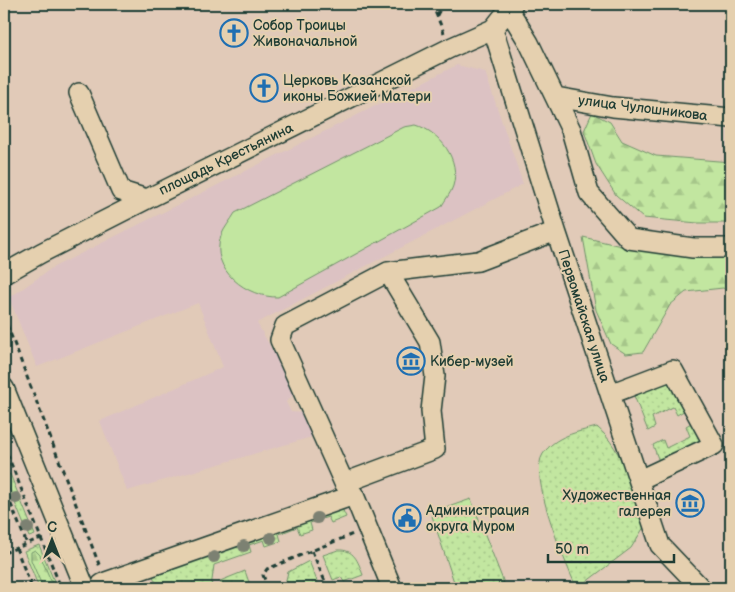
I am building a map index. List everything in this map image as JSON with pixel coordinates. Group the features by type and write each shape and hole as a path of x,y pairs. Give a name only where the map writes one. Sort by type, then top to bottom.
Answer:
{"street":[{"path":"493,29 511,7 530,42 571,130 589,193 629,239 693,248 731,248"},
{"name":"площадь Крестьянина","path":"4,274 146,199 450,48 493,29"},
{"name":"Первомайская улица","path":"493,29 556,231 660,545 701,588"},
{"path":"80,93 121,191 146,199"},
{"name":"улица Чулошникова","path":"556,97 613,107 731,118"},
{"path":"388,272 430,342 435,376 431,412 435,449 344,483 280,340 285,326 388,272 478,261 556,231"},
{"path":"610,394 673,370 714,445 639,480"},
{"path":"4,388 85,588"},
{"path":"103,580 102,584 354,495 392,588"}],"path":[{"path":"432,4 450,48"},
{"path":"437,15 443,4"},
{"path":"4,317 103,580"},
{"path":"4,335 10,332"},
{"path":"4,446 61,588"},
{"path":"4,467 11,464"},
{"path":"4,488 27,544"},
{"path":"268,588 263,575 267,569 368,528"},
{"path":"4,552 41,538"},
{"path":"16,548 32,588"},
{"path":"312,551 327,586"}],"shaded area":[{"path":"457,65 485,72 523,184 257,323 296,392 286,402 291,412 305,413 315,436 127,491 100,421 223,367 198,303 37,367 9,298 52,268"}],"green space":[{"path":"592,113 610,122 622,141 656,156 731,162 731,223 698,223 643,218 616,195 596,164 584,131"},
{"path":"416,125 433,134 440,141 446,148 454,166 453,186 441,207 278,297 255,293 234,280 226,271 221,260 219,248 222,233 235,213 404,127"},
{"path":"583,237 638,250 731,254 731,292 723,288 686,292 670,305 643,352 626,354 611,344 596,310"},
{"path":"670,376 687,409 677,415 673,407 652,417 655,427 648,431 633,393"},
{"path":"693,422 704,443 660,464 653,445 663,440 666,448 690,436 686,426"},
{"path":"597,427 621,460 632,486 644,527 631,548 586,582 574,582 549,517 540,480 540,465 543,454 560,439"},
{"path":"10,474 35,535 29,537 4,476"},
{"path":"471,499 504,583 490,588 456,588 431,513"},
{"path":"341,506 346,517 331,523 328,517 310,523 312,530 300,534 297,527 279,534 281,541 266,546 264,540 249,545 251,552 214,565 211,588 158,588 150,569"},
{"path":"39,545 57,588 39,588 24,551"},
{"path":"35,550 40,555 54,588 43,588 31,560 31,552"},
{"path":"338,550 348,552 355,557 363,575 344,582 341,577 333,580 323,555"},
{"path":"309,561 319,586 312,588 288,588 286,580 288,572"},
{"path":"245,571 251,588 223,588 220,581"}],"place":[{"name":"Собор Троицы Живоначальной","path":"234,33"},
{"name":"Церковь Казанской иконы Божией Матери","path":"264,88"},
{"name":"Кибер-музей","path":"411,361"},
{"name":"Художественная галерея","path":"690,503"},
{"name":"Администрация округа Муром","path":"407,518"}]}
